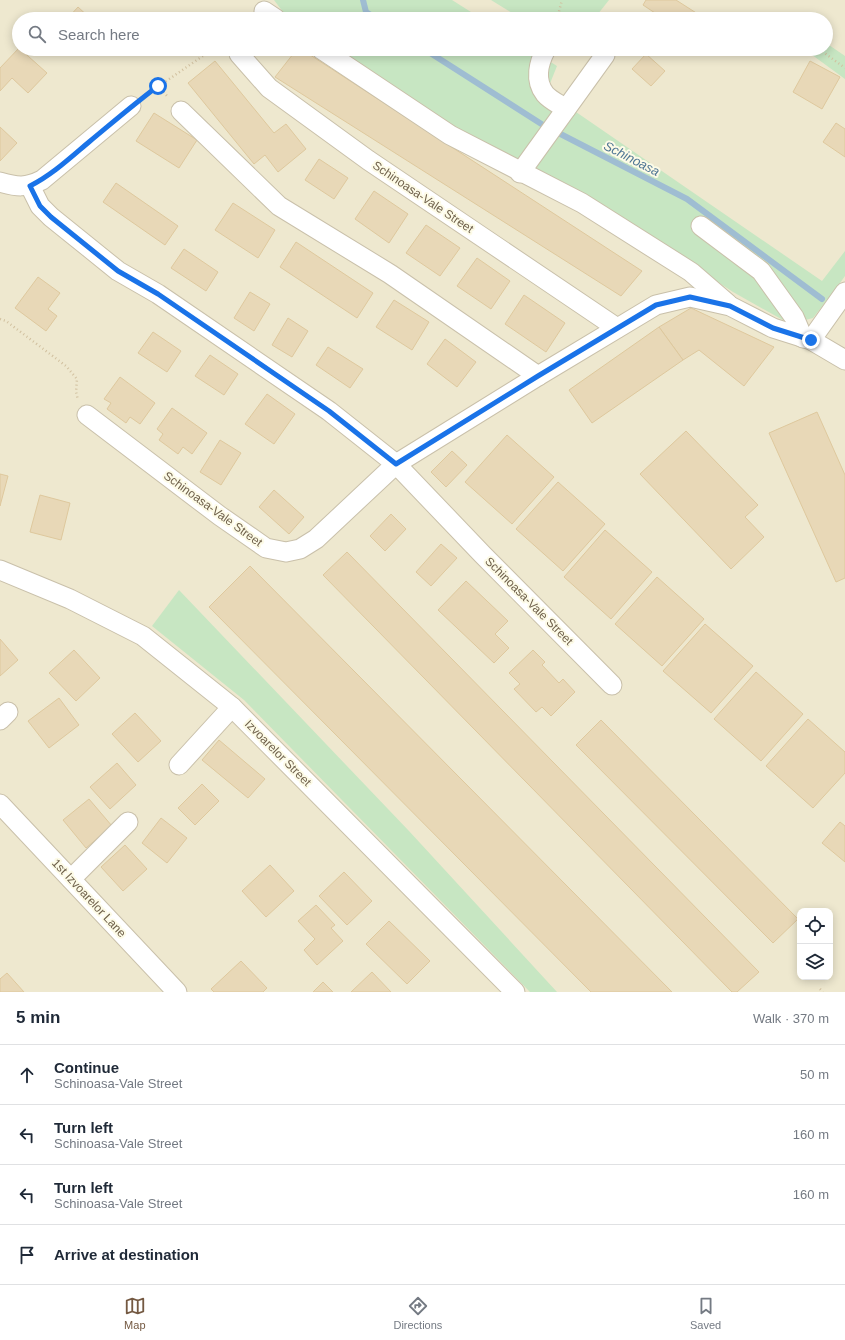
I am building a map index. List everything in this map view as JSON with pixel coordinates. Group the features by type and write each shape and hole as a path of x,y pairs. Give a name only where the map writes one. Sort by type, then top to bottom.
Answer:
{"street":[{"name":"Schinoasa-Vale Street","path":"241,56 269,88 368,160 617,328"},
{"name":"Schinoasa-Vale Street","path":"332,56 450,135 520,173 582,203 691,272 730,306 773,328 807,339 845,360"},
{"path":"542,56 538,71 541,84 545,94 562,113"},
{"path":"520,173 604,56"},
{"path":"0,182 12,186 30,186 42,180 62,165 131,106"},
{"path":"181,110 279,206 390,274 538,376"},
{"name":"Schinoasa-Vale Street","path":"30,186 40,206 51,217 118,271 158,294 329,411 396,464 483,555 612,685"},
{"path":"700,226 761,271 794,317 807,339 845,292"},
{"name":"Schinoasa-Vale Street","path":"87,415 220,516 266,548 286,552 300,549 316,538 396,464 656,305 690,297 730,306"},
{"name":"Izvoarelor Street","path":"0,570 70,598 143,636 232,707 515,992"},
{"path":"180,765 232,707"},
{"name":"1st Izvoarelor Lane","path":"0,804 178,992"},
{"path":"71,879 128,822"}],"path":[{"path":"559,12 562,0"},
{"path":"131,106 203,56"},
{"path":"829,56 845,68"},
{"path":"0,319 6,321 66,366 77,379 76,392 79,403 87,415"},
{"path":"820,988 823,992"}],"shaded area":[{"path":"0,0 845,0 845,992 0,992"}],"green space":[{"path":"274,0 452,0 471,12 283,12"},
{"path":"491,0 609,0 600,12 511,12"},
{"path":"833,48 845,56 845,79 814,56 833,56"},
{"path":"349,56 541,56 557,66 549,86 576,112 822,281 845,251 845,276 813,318 790,324 733,292 642,232 463,132"},
{"path":"179,590 409,831 557,992 530,992 244,700 152,626"}],"building":[{"path":"646,0 676,0 695,12 654,12 643,5"},
{"path":"78,7 83,12 73,12"},
{"path":"12,55 28,56 47,73 28,93 12,78 0,91 0,68"},
{"path":"292,56 312,56 642,271 621,296 275,77"},
{"path":"644,56 648,56 665,71 651,86 632,69"},
{"path":"215,61 274,133 286,124 306,149 278,172 265,155 254,164 188,83"},
{"path":"810,61 840,77 822,109 793,92"},
{"path":"154,113 197,140 179,168 136,141"},
{"path":"836,123 845,129 845,157 823,142"},
{"path":"0,127 17,143 0,161"},
{"path":"319,159 348,178 334,199 305,180"},
{"path":"116,183 178,226 165,245 103,202"},
{"path":"374,191 408,214 389,243 355,219"},
{"path":"233,203 275,230 258,258 215,230"},
{"path":"426,225 460,248 440,276 406,253"},
{"path":"296,242 373,293 357,318 280,267"},
{"path":"184,249 218,272 206,291 171,268"},
{"path":"477,258 510,281 491,309 457,286"},
{"path":"38,277 60,293 48,309 57,316 46,331 15,308"},
{"path":"250,292 270,304 254,331 234,318"},
{"path":"524,295 565,323 546,352 505,324"},
{"path":"394,300 429,322 412,350 376,327"},
{"path":"691,308 774,347 744,386 699,350 683,360 659,327"},
{"path":"288,318 308,331 292,357 272,345"},
{"path":"659,327 683,360 592,423 569,390"},
{"path":"153,332 181,351 167,372 138,353"},
{"path":"445,339 476,362 457,387 427,364"},
{"path":"328,347 363,369 350,388 316,365"},
{"path":"210,355 238,374 224,395 195,376"},
{"path":"120,377 155,403 140,424 130,417 126,423 107,409 111,403 104,399"},
{"path":"267,394 295,414 274,444 245,424"},
{"path":"172,408 207,433 192,454 183,447 178,454 159,440 163,434 157,429"},
{"path":"817,412 845,475 845,578 836,582 769,433"},
{"path":"686,431 758,505 745,517 764,537 731,569 640,474"},
{"path":"507,435 554,477 512,524 465,482"},
{"path":"220,440 241,453 221,485 200,472"},
{"path":"452,451 467,465 446,487 431,472"},
{"path":"0,474 8,476 0,506"},
{"path":"558,482 605,524 563,571 516,529"},
{"path":"274,490 304,517 289,534 259,507"},
{"path":"40,495 70,503 61,540 30,532"},
{"path":"391,514 406,529 385,551 370,536"},
{"path":"605,530 652,572 611,619 564,577"},
{"path":"441,544 457,558 431,586 416,572"},
{"path":"347,552 759,972 737,992 732,992 323,575"},
{"path":"250,566 672,992 591,992 209,607"},
{"path":"657,577 704,619 662,666 615,624"},
{"path":"466,581 508,621 495,634 509,648 494,663 438,610"},
{"path":"705,624 753,666 711,713 663,671"},
{"path":"0,639 18,660 0,676"},
{"path":"74,650 100,678 76,701 49,673"},
{"path":"533,650 545,662 542,665 559,683 563,679 575,692 551,716 542,707 536,712 514,689 520,684 509,673"},
{"path":"756,672 803,714 761,761 714,719"},
{"path":"59,698 79,725 49,748 28,721"},
{"path":"135,713 161,741 138,762 112,734"},
{"path":"808,719 845,752 845,773 813,808 766,766"},
{"path":"601,720 797,918 797,920 773,943 576,745"},
{"path":"219,740 265,779 248,798 202,760"},
{"path":"117,763 136,785 110,809 90,787"},
{"path":"202,784 219,801 195,825 178,808"},
{"path":"89,799 112,826 86,848 63,820"},
{"path":"161,818 187,838 167,863 142,843"},
{"path":"840,822 845,826 845,862 822,843"},
{"path":"125,845 147,869 123,891 101,867"},
{"path":"270,865 294,891 266,917 242,891"},
{"path":"344,872 372,901 347,925 319,896"},
{"path":"316,905 335,925 331,928 343,941 317,965 304,950 315,939 298,921"},
{"path":"389,921 430,961 407,984 366,944"},
{"path":"241,961 267,988 263,992 214,992 211,989"},
{"path":"372,972 391,992 351,992"},
{"path":"7,973 24,992 0,992 0,979"},
{"path":"323,982 333,992 313,992"}],"waterway":[{"name":"Schinoasa","path":"363,0 366,12"},
{"name":"Schinoasa","path":"435,56 543,125 687,199 822,299"}],"route":[{"path":"158,86 131,106 62,165 42,180 30,186 40,206 72,235 118,271 158,294 329,411 396,464 656,305 690,297 730,306 773,328 811,340"}]}
